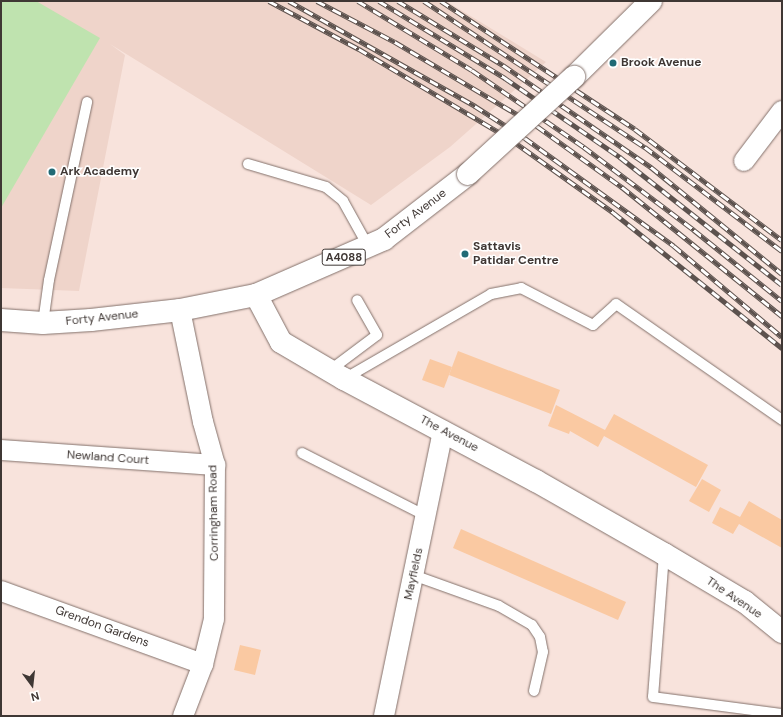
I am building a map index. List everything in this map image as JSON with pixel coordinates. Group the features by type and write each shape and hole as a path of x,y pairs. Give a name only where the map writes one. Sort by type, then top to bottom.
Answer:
{"main road":[{"name":"Forty Avenue","path":"1,320 43,323 180,310 256,295 384,239 468,174 574,77 650,1"},
{"name":"The Avenue","path":"256,295 281,342 336,375 443,431 664,554 745,602 782,632"}],"street":[{"path":"744,161 782,111"},
{"name":"Corringham Road","path":"180,310 203,422 215,465 214,619 203,664 183,716"},
{"name":"Mayfields","path":"384,716 443,431"},
{"name":"Newland Court","path":"1,450 215,465"},
{"name":"Grendon Gardens","path":"1,591 203,664"}],"lane":[{"path":"43,323 49,280 87,102"},
{"path":"248,164 326,187 343,201 368,246"},
{"path":"336,375 491,294 521,288 593,325 616,304 782,420"},
{"path":"336,375 377,335 357,300"},
{"path":"302,453 426,516"},
{"path":"664,554 653,697 782,714"},
{"path":"413,575 499,606 532,625 540,637 544,652 534,691"}],"shaded area":[{"path":"1,1 446,1 546,62 450,147 371,205 110,44 125,55 79,291 1,288"}],"green space":[{"path":"1,1 36,1 100,38 1,208"}],"building":[{"path":"458,351 560,390 551,414 449,375"},
{"path":"430,359 452,367 444,388 422,380"},
{"path":"556,405 605,430 614,414 708,465 696,487 604,436 598,447 570,431 569,434 548,426"},
{"path":"702,479 721,490 709,512 689,501"},
{"path":"749,501 782,520 782,548 739,524 733,534 712,523 720,507 740,517"},
{"path":"461,529 626,602 618,620 453,548"},
{"path":"240,645 261,650 255,675 234,670"}],"railway":[{"path":"269,1 359,49 509,138 614,213 782,348"},
{"path":"289,1 475,106 525,138 674,246 782,337"},
{"path":"317,1 395,42 537,126 622,187 782,316"},
{"path":"358,1 472,70 584,147 694,230 782,301"},
{"path":"379,1 505,78 620,157 782,285"},
{"path":"398,1 503,65 651,167 782,274"},
{"path":"424,1 645,147 782,251"},
{"path":"441,1 635,129 782,240"}],"place":[{"name":"Brook Avenue","path":"613,63"},
{"name":"Ark Academy","path":"52,172"},
{"name":"Sattavis Patidar Centre","path":"465,254"}]}
